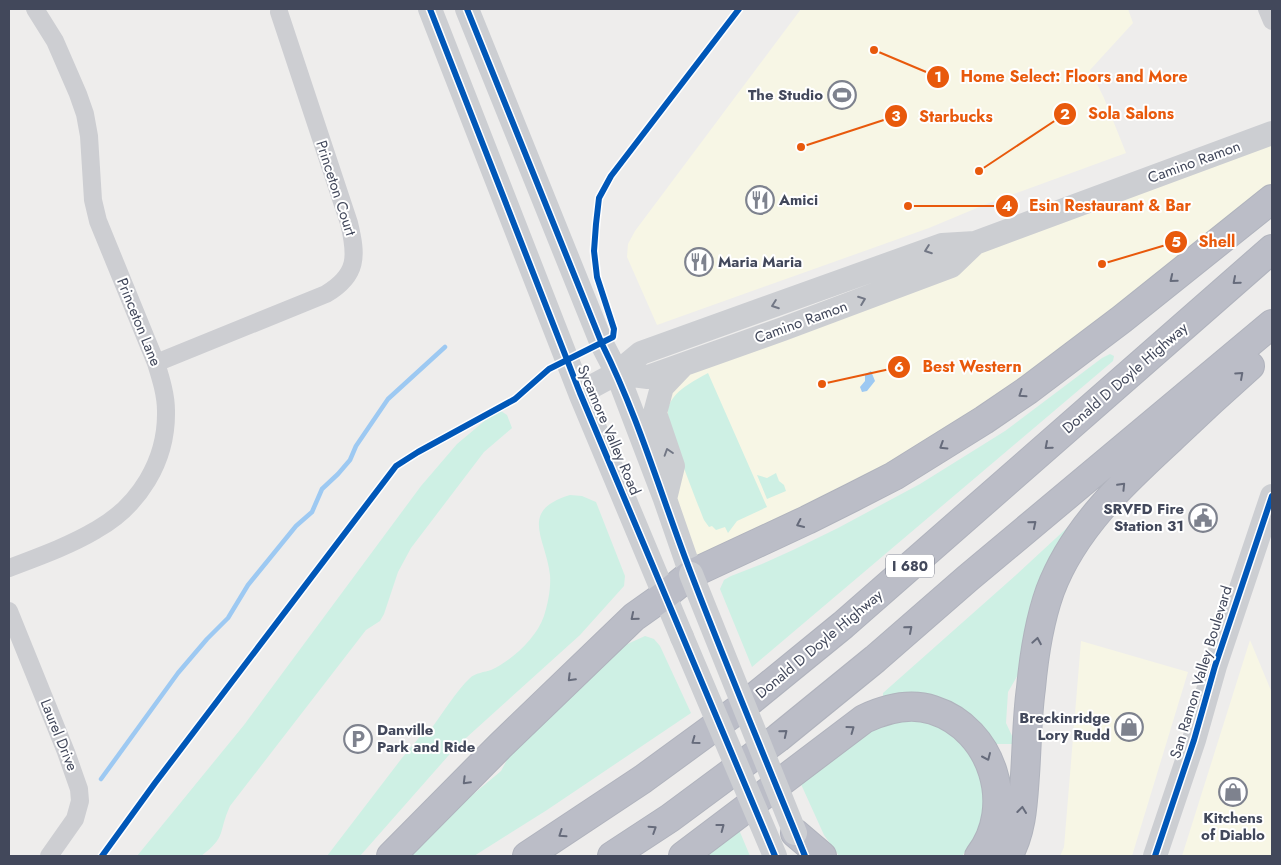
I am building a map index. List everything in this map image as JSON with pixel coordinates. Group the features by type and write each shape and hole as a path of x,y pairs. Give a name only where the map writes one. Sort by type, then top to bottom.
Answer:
{"highway":[{"path":"391,856 500,746 634,617 691,574 807,520 894,476 984,420 1028,390 1122,320 1272,199"},
{"name":"Donald D Doyle Highway","path":"527,856 643,779 751,700 850,618 1272,249"},
{"path":"612,856 670,818 778,738 875,659 968,578 1272,324"},
{"path":"1008,856 1020,828 1030,689 1041,619 1051,590 1065,560 1080,535 1098,511 1127,480 1272,346"},
{"path":"683,856 864,719 883,710 906,706 932,709 954,718 971,732 985,751 995,776 998,801 994,829 979,856"},
{"path":"800,845 822,856"}],"main road":[{"name":"Sycamore Valley Road","path":"430,9 580,393 775,856"},
{"name":"Sycamore Valley Road","path":"467,9 602,344 617,373 665,499 691,574 800,845"},
{"name":"Camino Ramon","path":"580,393 617,373 641,353 942,245 975,243 1272,133"},
{"name":"Camino Ramon","path":"617,373 648,377 783,329 951,266 975,243"},
{"path":"665,499 672,466 655,413 662,387 684,364"},
{"name":"San Ramon Valley Boulevard","path":"1155,856 1194,740 1215,666 1272,496"}],"street":[{"name":"Princeton Lane","path":"9,568 75,542 117,517 136,498 146,484 157,464 166,428 163,386 156,363 98,221 93,200 89,136 78,94 55,41 35,9"},
{"path":"1267,9 1272,21"},
{"name":"Princeton Court","path":"156,363 326,294 338,287 351,270 354,259 354,244 349,223 279,12"},
{"name":"Laurel Drive","path":"9,611 79,789 80,800 75,819 49,856"}],"shaded area":[{"path":"801,9 1128,9 1133,23 1090,70 1104,98 1126,153 984,205 929,228 657,325 627,257 628,244 635,231"},
{"path":"1272,133 1272,199 1028,391 691,574 658,400 662,387 975,243"},
{"path":"1110,354 1114,356 1113,361 752,667 720,589 724,580 838,528 920,484 1005,431 1102,358"},
{"path":"708,373 767,507 737,521 728,533 725,527 716,530 712,526 709,527 704,520 682,463 668,417 668,409 674,397 684,387"},
{"path":"501,411 507,415 512,428 484,452 411,548 398,572 380,621 366,630 230,806 221,834 215,844 201,856 137,856 244,725 421,486 457,444 488,418"},
{"path":"776,473 786,491 767,499 757,475 767,478"},
{"path":"570,495 582,496 596,502 625,576 624,586 580,635 456,747 360,856 327,856 402,758 428,727 431,729 465,683 475,675 491,670 507,661 535,633 544,616 550,585 548,562 539,527 540,518 544,509"},
{"path":"1069,526 1072,527 1019,673 1008,692 1006,723 1014,744 991,744 883,698 883,693"},
{"path":"645,636 654,639 660,646 691,713 547,810 474,856 408,856 458,807 501,771 509,756 623,646"},
{"path":"1250,640 1272,693 1272,856 1182,856"},
{"path":"1081,641 1188,672 1132,856 1060,856 1064,847"},
{"path":"901,720 922,721 942,729 954,737 973,758 983,786 984,800 982,821 978,831 962,856 839,856 824,835 800,782 873,727"},
{"path":"737,825 750,856 697,856"}],"water":[{"path":"871,371 875,381 867,391 862,392 860,387 865,381 865,375"}],"waterway":[{"path":"101,779 178,673 228,618 248,585 296,526 312,512 322,489 350,460 356,446 388,399 445,347"}],"cycle path":[{"path":"430,9 580,393 775,856"},
{"path":"467,9 602,344 627,401 706,611 805,856"},
{"path":"102,856 155,783 396,466 515,399 549,369 613,337 614,329 597,277 594,251 599,198 611,176 739,9"},
{"path":"1155,856 1194,740 1215,666 1272,496"}],"place":[{"name":"Home Select: Floors and More","path":"874,50"},
{"name":"The Studio","path":"842,95"},
{"name":"Starbucks","path":"801,147"},
{"name":"Sola Salons","path":"979,171"},
{"name":"Amici","path":"760,200"},
{"name":"Esin Restaurant & Bar","path":"908,206"},
{"name":"Maria Maria","path":"699,262"},
{"name":"Shell","path":"1102,264"},
{"name":"Best Western","path":"822,384"},
{"name":"SRVFD Fire Station 31","path":"1203,518"},
{"name":"Breckinridge Lory Rudd","path":"1129,727"},
{"name":"Danville Park and Ride","path":"358,739"},
{"name":"Kitchens of Diablo","path":"1233,792"}]}
